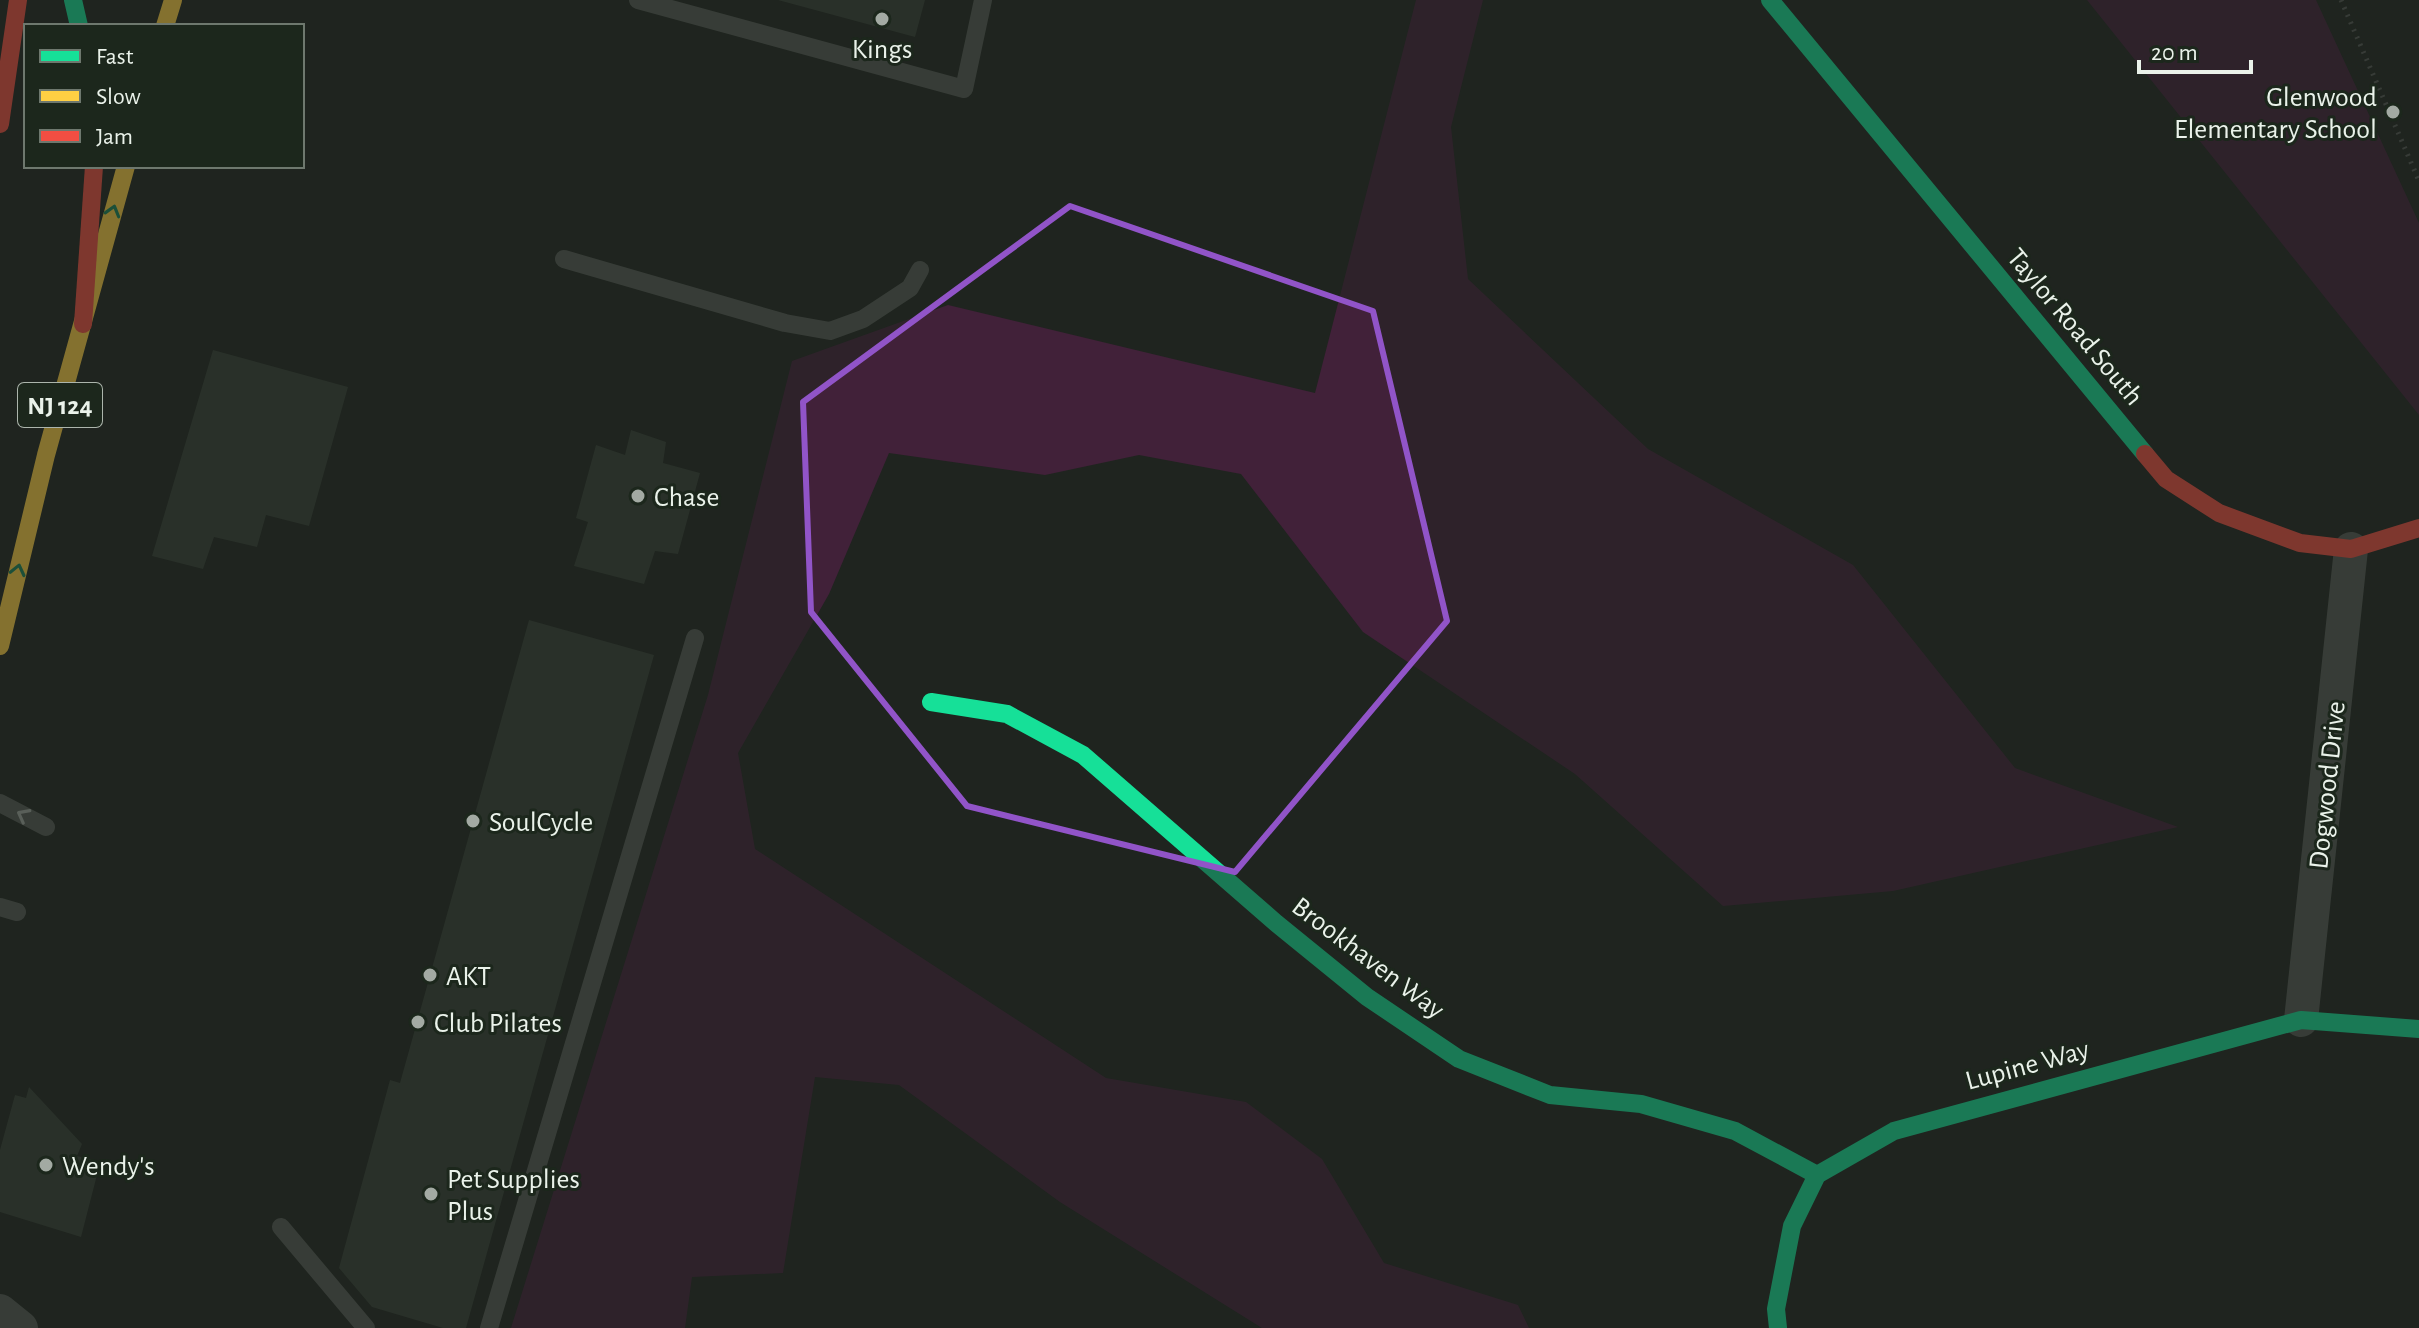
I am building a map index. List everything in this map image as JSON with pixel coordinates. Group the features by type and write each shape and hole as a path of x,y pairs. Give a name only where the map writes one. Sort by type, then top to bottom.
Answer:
{"main road":[{"path":"0,124 6,27 18,0"},
{"path":"73,0 79,24"},
{"path":"166,24 173,0"},
{"name":"Taylor Road South","path":"1770,0 2166,479 2219,513 2300,543 2351,549 2419,528"},
{"path":"83,324 94,168"},
{"name":"NJ 124","path":"0,646 46,455 125,168"},
{"name":"Brookhaven Way","path":"931,702 1007,714 1083,755 1276,923 1356,988 1459,1059 1550,1095 1641,1104 1735,1131 1817,1175"},
{"name":"Lupine Way","path":"1817,1175 1894,1131 2301,1020 2419,1029"},
{"path":"1778,1328 1776,1309 1792,1226 1817,1175"}],"street":[{"name":"Dogwood Drive","path":"2301,1020 2351,549"},
{"path":"0,1311 21,1328"}],"lane":[{"path":"638,0 964,89 983,0"},
{"path":"564,259 785,323 830,331 863,319 910,288 920,270"},
{"path":"489,1328 695,638"},
{"path":"0,803 46,827"},
{"path":"281,1227 366,1328"}],"path":[{"path":"2341,0 2419,181"}],"highlighted area":[{"path":"1070,206 1373,311 1447,621 1235,872 967,806 811,612 803,402"}],"shaded area":[{"path":"1416,0 1483,0 1451,127 1468,279 1648,449 1853,565 2015,768 2178,827 1893,891 1723,906 1575,774 1363,632 1241,474 1139,455 1045,475 889,453 829,594 738,753 755,849 1106,1078 1246,1102 1322,1159 1384,1263 1518,1305 1529,1328 1262,1328 1060,1202 899,1085 815,1077 783,1273 692,1277 685,1328 511,1328 708,695 792,361 948,305 1315,393"},
{"path":"2087,0 2316,0 2419,223 2419,415"}],"building":[{"name":"Kings","path":"778,0 925,0 915,37"},
{"path":"213,350 348,387 309,526 266,515 257,547 214,537 203,569 152,556"},
{"name":"Chase","path":"631,430 666,442 663,463 700,473 678,554 655,551 644,584 574,566 588,522 576,518 596,445 625,455"},
{"path":"529,620 654,655 466,1328 443,1328 372,1307 339,1268 390,1080 400,1083"},
{"name":"Wendy's","path":"29,1087 82,1144 77,1156 93,1160 90,1170 98,1171 81,1237 0,1212 0,1150 15,1095 26,1098"}],"traffic: fast":[{"path":"73,0 79,24"},
{"path":"1770,0 2145,454"},
{"path":"931,702 1007,714 1083,755 1276,923 1367,997 1459,1059 1550,1095 1641,1104 1735,1131 1817,1175"},
{"path":"1778,1328 1776,1309 1792,1226 1817,1175 1894,1131 2301,1020 2419,1029"}],"traffic: slow":[{"path":"166,24 173,0"},
{"path":"0,646 46,455 125,168"}],"traffic: jam":[{"path":"0,124 18,0"},
{"path":"83,324 94,168"},
{"path":"2145,454 2166,479 2219,513 2300,543 2351,549 2419,528"}],"place":[{"name":"Kings","path":"882,19"},
{"name":"Glenwood Elementary School","path":"2393,112"},
{"name":"Chase","path":"638,496"},
{"name":"SoulCycle","path":"473,821"},
{"name":"AKT","path":"430,975"},
{"name":"Club Pilates","path":"418,1022"},
{"name":"Wendy's","path":"46,1165"},
{"name":"Pet Supplies Plus","path":"431,1194"}]}
